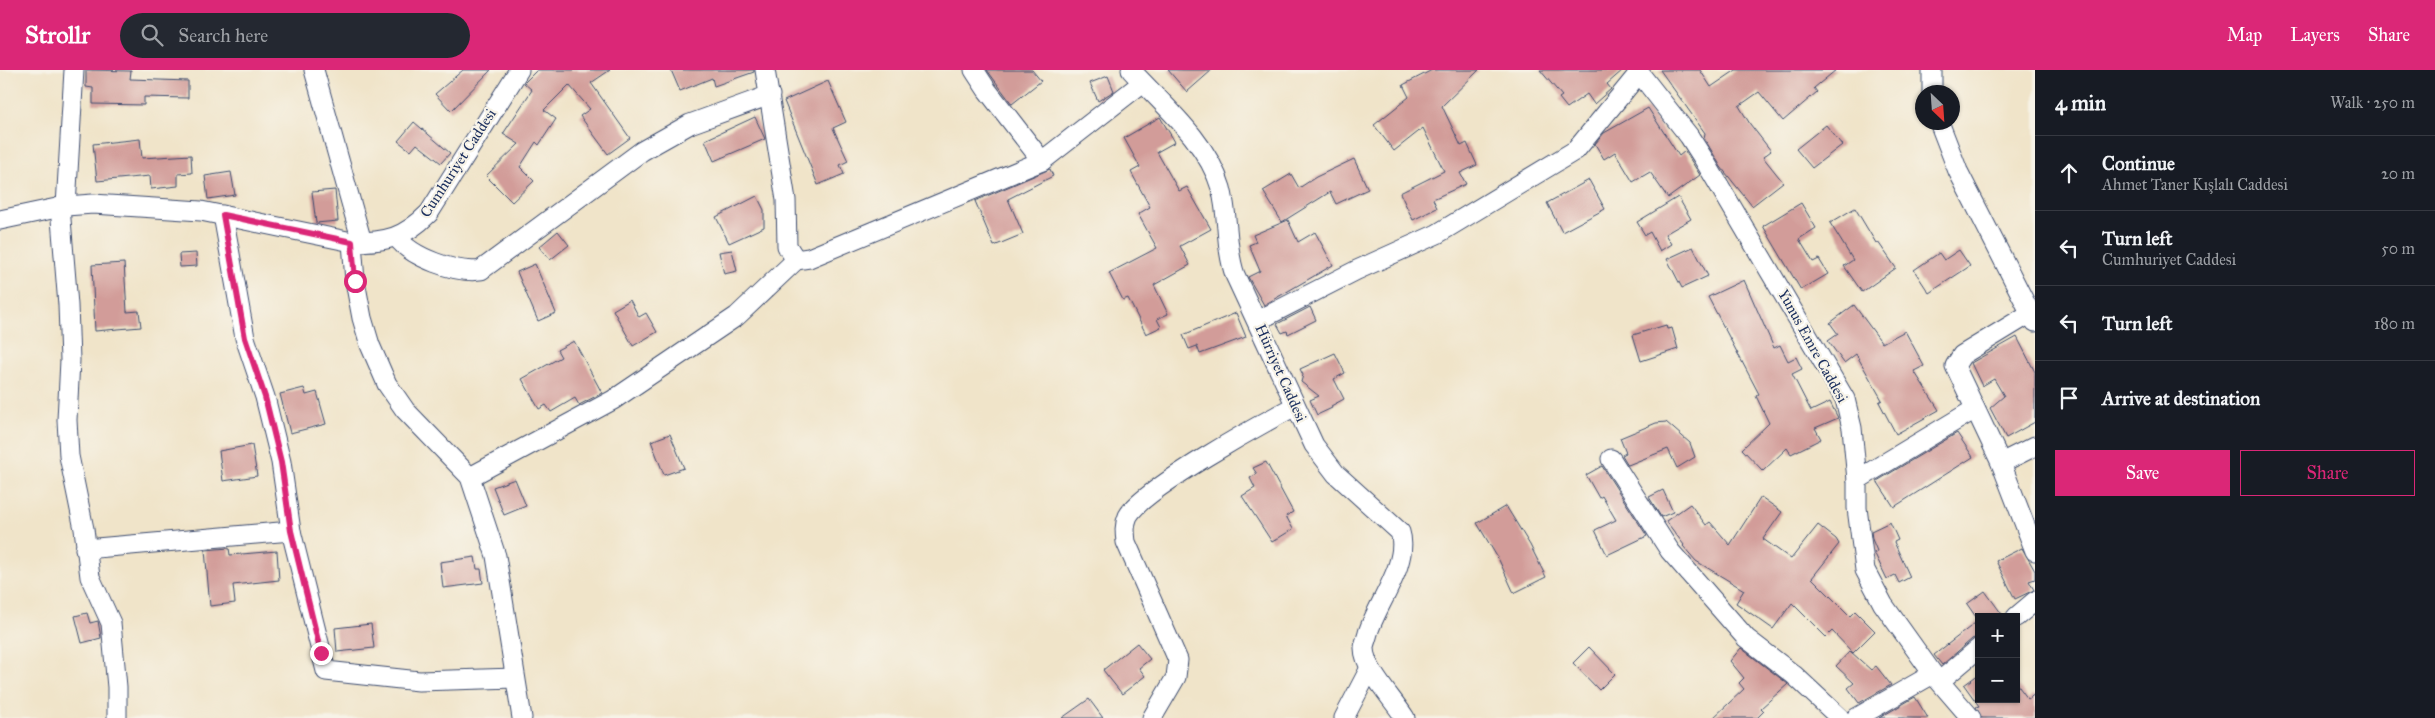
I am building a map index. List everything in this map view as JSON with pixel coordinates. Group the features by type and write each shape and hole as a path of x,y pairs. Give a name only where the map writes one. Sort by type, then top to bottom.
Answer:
{"street":[{"path":"74,70 63,206 70,360 67,420 69,456 84,529 90,577 111,623 117,687 117,718"},
{"path":"314,70 357,242 355,281 362,318 370,345 387,384 405,410 470,477 496,556 522,718"},
{"name":"Cumhuriyet Caddesi","path":"0,220 63,206 93,204 201,211 357,242 374,242 397,236 414,227 429,213 519,70"},
{"path":"765,70 786,200 787,246 796,260"},
{"path":"974,70 987,90 1042,160"},
{"path":"1932,70 1932,85"},
{"path":"1257,321 1357,270 1437,234 1576,150 1638,71"},
{"name":"Yunus Emre Caddesi","path":"1638,71 1689,136 1722,188 1845,399 1852,428 1858,480 1857,508 1865,570 1883,604 1937,677 1971,718"},
{"path":"470,477 613,400 737,316 796,260 809,258 1042,160 1136,76"},
{"name":"Hürriyet Caddesi","path":"1136,76 1195,139 1213,169 1221,189 1229,256 1314,446 1336,474 1400,532 1403,542 1402,556 1378,606 1364,648 1370,668"},
{"path":"397,236 409,248 448,268 467,272 480,270 642,151 690,124 770,95"},
{"path":"1942,130 1958,171 2006,269 2033,317 1962,355 1955,366 2001,463 2035,551"},
{"path":"223,215 245,338 265,397 281,462 291,531 326,671 419,681 516,678"},
{"path":"1152,718 1176,677 1178,660 1126,542 1125,525 1128,517 1138,505 1161,487 1295,406"},
{"path":"1858,480 1975,409"},
{"path":"2001,463 2035,446"},
{"path":"1611,459 1670,551 1746,638 1794,675 1840,718"},
{"path":"85,549 291,531"},
{"path":"2020,614 2035,602"},
{"path":"1856,718 1937,677 1975,651"},
{"path":"1344,718 1370,668 1405,718"}],"building":[{"path":"86,70 131,71 130,79 188,81 188,98 144,97 144,105 93,104 93,88 86,87"},
{"path":"463,70 491,70 451,111 435,94"},
{"path":"537,70 610,70 591,83 630,138 608,154 580,116 590,109 569,85 544,110 556,119 539,145 536,142 520,167 534,181 512,202 486,176 519,144 503,134 532,90 524,83"},
{"path":"671,70 754,70 754,72 714,86 712,78 680,91"},
{"path":"987,70 1032,70 1041,81 1012,104"},
{"path":"1168,70 1212,70 1187,92"},
{"path":"1432,70 1479,70 1442,106 1461,146 1467,143 1477,165 1460,173 1466,184 1433,199 1437,208 1413,220 1400,193 1444,171 1423,128 1394,151 1374,125 1409,97 1403,85"},
{"path":"1540,70 1623,70 1607,84 1611,89 1594,104 1587,94 1567,108 1559,98 1562,96"},
{"path":"1660,70 1700,70 1711,87 1736,70 1836,70 1814,88 1817,92 1783,121 1759,92 1739,106 1771,151 1763,157 1783,182 1752,206 1721,167 1704,138 1705,133"},
{"path":"1108,76 1114,91 1098,101 1090,83"},
{"path":"828,81 846,122 833,128 848,161 840,165 844,174 818,185 784,101"},
{"path":"1648,108 1679,156 1685,151 1700,175 1668,198 1650,172 1633,182 1615,152 1604,159 1595,144 1604,133"},
{"path":"755,117 765,139 714,161 705,140"},
{"path":"1160,117 1175,142 1157,152 1179,191 1187,187 1211,229 1180,246 1190,265 1154,285 1168,314 1157,319 1161,327 1146,334 1128,298 1123,300 1109,273 1157,248 1138,214 1150,207 1131,172 1140,167 1124,138"},
{"path":"414,122 450,153 441,163 417,144 411,151 398,141"},
{"path":"1826,125 1842,145 1812,168 1796,149"},
{"path":"140,139 142,158 191,155 192,173 178,174 178,186 151,189 150,176 97,181 93,144"},
{"path":"1354,159 1368,189 1336,204 1330,192 1282,222 1263,191 1291,174 1299,188 1316,177"},
{"path":"1050,169 1053,176 1008,199 1023,234 994,246 975,201"},
{"path":"231,172 235,195 208,199 205,176"},
{"path":"1589,180 1605,209 1562,232 1547,203"},
{"path":"335,190 338,221 316,223 312,192"},
{"path":"757,196 764,210 764,227 729,243 716,217"},
{"path":"1678,197 1691,219 1665,234 1671,244 1660,251 1650,232 1645,235 1637,222"},
{"path":"1801,203 1816,228 1799,239 1813,262 1819,259 1828,274 1801,290 1763,226"},
{"path":"1855,208 1876,243 1878,242 1896,268 1862,292 1844,266 1853,260 1830,223"},
{"path":"1288,220 1298,242 1315,232 1333,265 1264,305 1248,277 1260,271 1249,245 1256,242 1253,235"},
{"path":"558,231 569,245 550,260 539,247"},
{"path":"1693,247 1708,276 1682,288 1667,259"},
{"path":"732,250 737,271 724,274 719,252"},
{"path":"1959,250 1970,266 1929,293 1914,270 1939,253 1944,260"},
{"path":"196,253 197,266 180,267 179,254"},
{"path":"124,263 127,312 139,311 141,327 95,331 92,265"},
{"path":"535,264 556,313 538,321 517,272"},
{"path":"1744,280 1774,348 1780,345 1788,361 1796,357 1802,369 1792,374 1811,411 1830,402 1838,418 1815,428 1821,439 1791,454 1787,448 1763,471 1742,449 1769,423 1756,396 1759,394 1708,297"},
{"path":"630,300 639,317 646,313 657,332 633,346 613,310"},
{"path":"1854,305 1882,343 1905,331 1924,366 1914,371 1939,410 1896,434 1879,402 1882,400 1856,354 1844,363 1828,341 1838,334 1830,323"},
{"path":"1310,307 1316,320 1288,334 1287,331 1282,333 1277,324"},
{"path":"1236,313 1246,337 1200,354 1197,346 1189,349 1183,335"},
{"path":"1666,325 1667,329 1672,328 1678,349 1641,361 1633,335"},
{"path":"2017,337 2035,372 2035,422 2006,438 1990,408 2004,396 1994,379 1982,386 1971,363"},
{"path":"574,341 602,393 579,405 575,398 551,412 546,405 539,409 522,379 561,357 557,350"},
{"path":"1335,353 1345,373 1334,379 1344,399 1331,406 1332,408 1317,415 1310,400 1319,396 1301,382 1303,375 1300,369"},
{"path":"304,388 306,395 317,392 326,424 290,433 280,394"},
{"path":"1666,422 1690,443 1695,457 1677,468 1668,449 1628,465 1622,455 1626,453 1620,438 1656,423"},
{"path":"1957,433 1973,457 1894,507 1877,481"},
{"path":"670,434 684,468 664,475 651,441"},
{"path":"252,445 257,476 223,481 219,451"},
{"path":"1266,462 1293,512 1286,516 1293,529 1272,542 1242,496 1255,488 1250,478 1257,474 1253,468"},
{"path":"1602,466 1647,536 1607,555 1595,530 1616,520 1602,496 1599,498 1586,475"},
{"path":"515,479 526,506 504,515 493,487"},
{"path":"1663,490 1673,512 1661,517 1649,497"},
{"path":"1761,497 1782,512 1763,539 1791,559 1818,525 1836,539 1839,544 1812,578 1850,616 1855,611 1875,631 1853,653 1832,631 1826,637 1792,603 1773,629 1736,603 1744,590 1696,561 1666,521 1690,504 1706,525 1710,522 1730,545"},
{"path":"1506,506 1530,545 1546,577 1514,593 1499,560 1477,523"},
{"path":"1890,522 1898,540 1894,542 1910,577 1899,583 1895,575 1887,579 1874,552 1877,551 1872,539 1871,531"},
{"path":"229,548 230,555 277,551 279,580 233,585 235,603 210,606 205,550"},
{"path":"2022,548 2035,571 2035,579 2029,581 2034,590 2015,599 1996,561"},
{"path":"475,557 477,569 481,569 483,583 443,588 440,562"},
{"path":"1985,591 2001,613 1975,613 1975,616 1967,604"},
{"path":"87,613 90,623 98,621 101,638 82,643 75,616"},
{"path":"1975,623 1975,638 1942,665 1934,655"},
{"path":"371,624 374,648 337,652 335,628"},
{"path":"1137,643 1150,659 1139,668 1145,676 1122,694 1103,670"},
{"path":"1589,647 1615,674 1599,690 1573,663"},
{"path":"1741,648 1788,684 1761,708 1764,711 1757,718 1713,718 1744,689 1739,683 1744,678 1730,661"},
{"path":"1850,651 1871,670 1876,666 1891,685 1859,703 1848,688 1854,683 1836,666"},
{"path":"1975,677 1975,700 1964,685"},
{"path":"2020,688 2028,699 2035,694 2035,718 1982,718 1976,707 1979,706 1977,703 2020,703"},
{"path":"1915,697 1928,718 1879,718"},
{"path":"1089,699 1103,718 1062,718"}],"route":[{"path":"321,653 291,531 281,462 265,397 245,338 223,215 352,242 355,281"}]}
